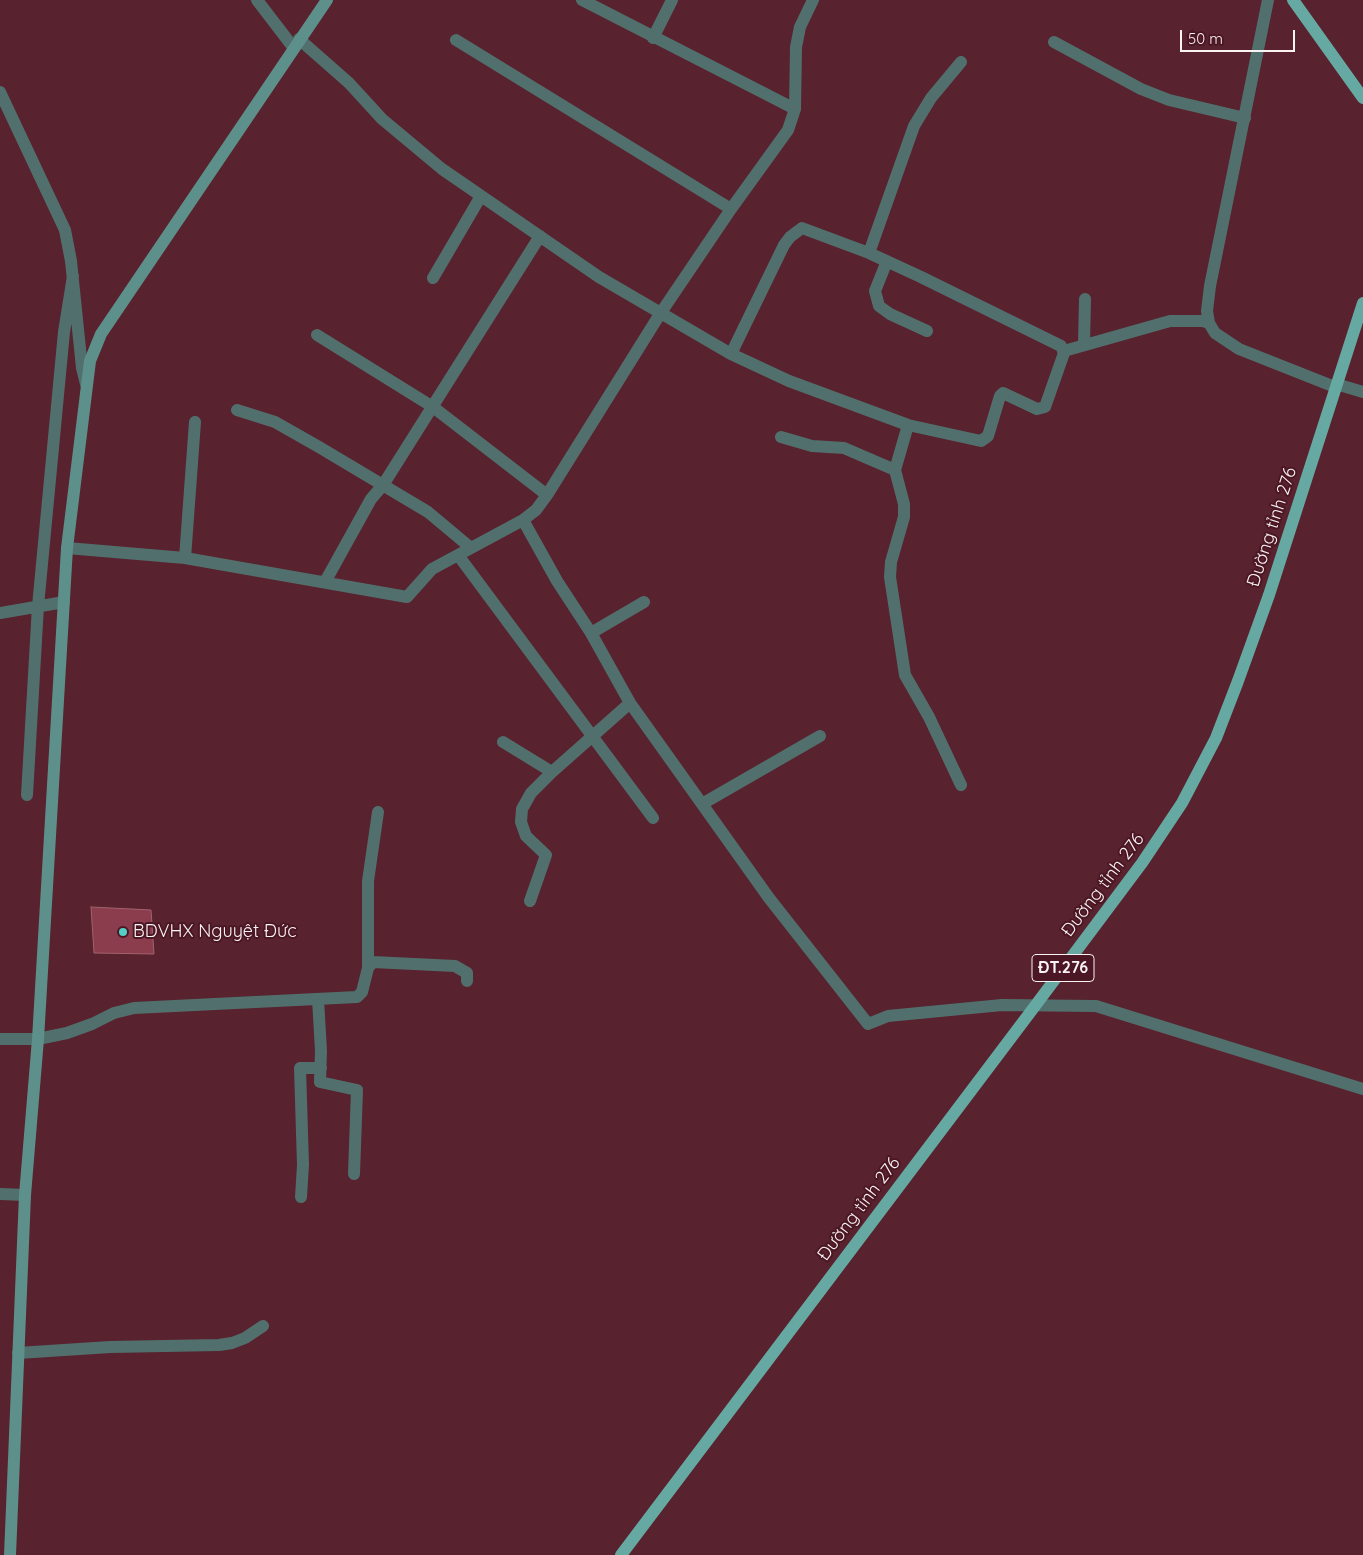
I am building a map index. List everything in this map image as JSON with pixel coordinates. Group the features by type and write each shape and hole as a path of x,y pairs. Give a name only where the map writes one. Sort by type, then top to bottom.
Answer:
{"main road":[{"path":"10,1555 25,1195 38,1039 67,548 90,361 101,334 296,43 327,0"},
{"path":"1293,0 1363,98"},
{"name":"Đường tỉnh 276","path":"621,1555 1036,1006 1158,841 1191,788 1216,738 1269,595 1363,303"}],"street":[{"path":"257,0 296,43 348,83 382,119 442,169 599,277 731,354 789,381 908,425 977,441 986,440 1000,396 1003,393 1037,409 1045,407 1064,351"},
{"path":"582,0 795,109"},
{"path":"653,38 672,0"},
{"path":"67,548 184,558 407,597 432,569 523,520 536,510 547,495 660,314 731,209 788,130 795,109 796,47 800,27 813,0"},
{"path":"1268,0 1210,286 1207,311 1209,324 1215,333 1239,349 1336,386 1363,392"},
{"path":"456,40 731,209"},
{"path":"1054,42 1141,89 1168,100 1245,118"},
{"path":"869,252 914,126 931,98 961,62"},
{"path":"0,92 65,230 73,276 82,368 86,384"},
{"path":"433,278 481,196"},
{"path":"731,354 776,258 784,245 802,228 869,252 1061,346 1064,351"},
{"path":"325,582 371,499 383,485 540,236"},
{"path":"887,261 876,291 879,306 890,314 927,331"},
{"path":"27,795 38,606 64,332 73,276"},
{"path":"1084,344 1085,300"},
{"path":"1064,351 1170,321 1203,321 1209,324"},
{"path":"317,335 433,407 547,495"},
{"path":"237,410 275,422 383,485 428,512 471,548"},
{"path":"184,558 195,422"},
{"path":"908,425 894,470 904,504 904,517 891,562 890,577 905,675 929,717 961,785"},
{"path":"781,437 812,446 844,448 894,470"},
{"path":"523,520 557,581 591,633 630,702 769,898 868,1024 888,1016 1002,1005 1096,1006 1110,1008 1363,1089"},
{"path":"458,555 653,818"},
{"path":"0,613 64,602"},
{"path":"591,633 644,602"},
{"path":"530,901 546,855 526,836 521,822 522,809 531,793 552,772 593,738 630,702"},
{"path":"702,804 820,736"},
{"path":"503,742 552,772"},
{"path":"0,1039 38,1039 67,1033 92,1024 114,1013 134,1008 356,997 362,992 368,968 368,881 378,812"},
{"path":"368,968 376,962 455,966 467,973 467,980"},
{"path":"318,998 320,1082 357,1090 354,1174"},
{"path":"301,1197 300,1068 320,1068"},
{"path":"0,1194 25,1195"},
{"path":"18,1353 110,1347 232,1344 263,1326"}],"building":[{"name":"BDVHX Nguyệt Đức","path":"91,907 151,910 154,954 94,953"}],"place":[{"name":"BDVHX Nguyệt Đức","path":"123,932"}]}
